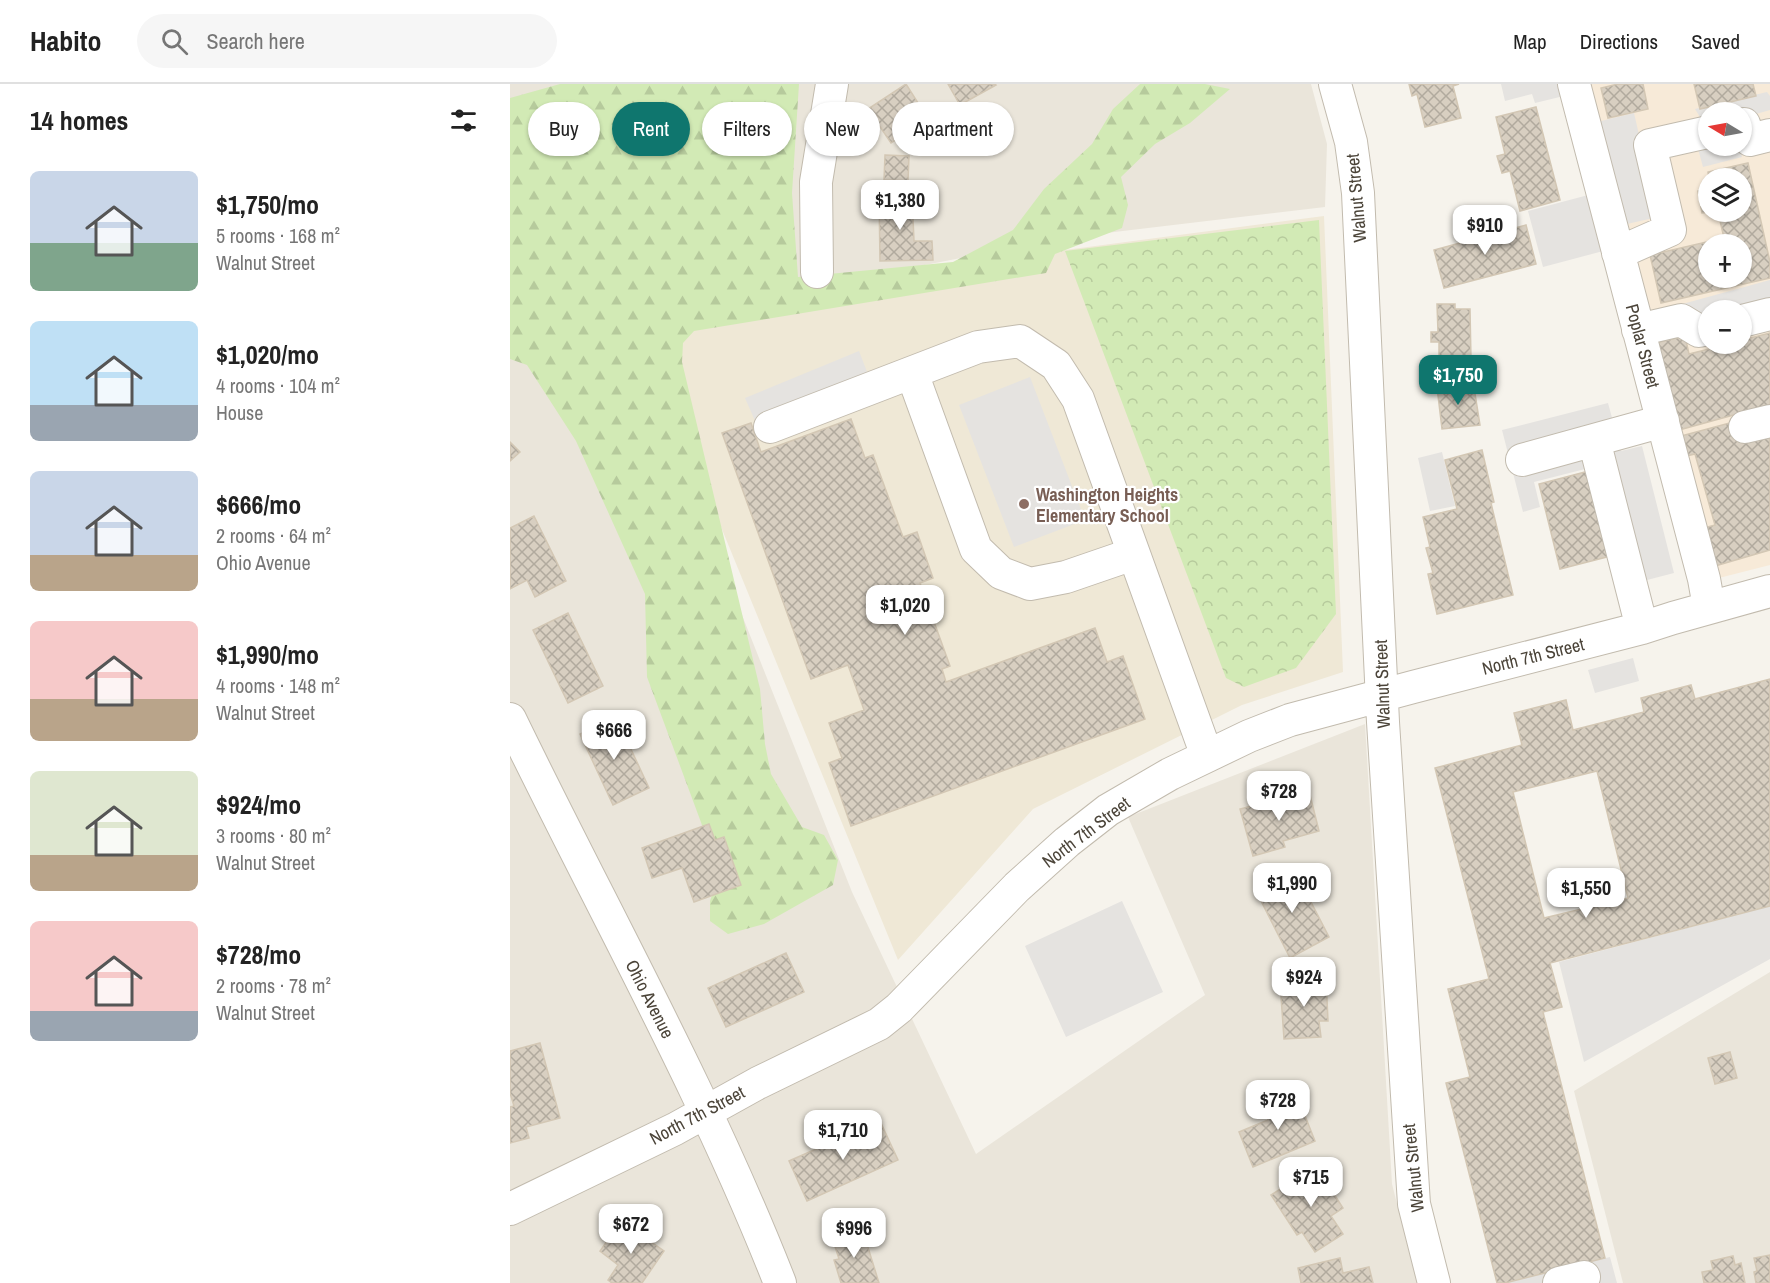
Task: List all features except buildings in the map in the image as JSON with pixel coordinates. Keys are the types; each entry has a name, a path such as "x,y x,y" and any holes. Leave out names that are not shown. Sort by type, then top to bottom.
{"street":[{"path":"818,272 816,182 832,84"},
{"name":"Walnut Street","path":"1335,84 1351,142 1358,193 1382,695 1414,1204 1434,1283"},
{"name":"Poplar Street","path":"1574,84 1704,579 1709,608"},
{"path":"1618,253 1670,230 1650,145 1698,134"},
{"path":"1752,140 1770,135"},
{"path":"1752,318 1770,314"},
{"path":"1638,330 1681,320 1698,330"},
{"path":"770,427 978,347 1020,341 1056,364 1078,399 1207,756"},
{"path":"912,373 976,549 1001,573 1030,584 1066,577 1133,555"},
{"path":"1522,460 1663,422"},
{"path":"1594,440 1642,628"},
{"name":"North 7th Street","path":"510,1209 675,1129 758,1083 879,1024 899,1008 1017,886 1067,842 1108,810 1170,774 1249,736 1290,720 1642,628 1770,591"},
{"name":"Ohio Avenue","path":"510,720 707,1111 755,1217 780,1283"}],"shaded area":[{"path":"510,84 1311,84 1327,144 1325,207 1064,238 626,323 852,892 976,1154 1205,995 1128,817 1365,724 1392,1184 1417,1283 510,1283"},
{"path":"1501,84 1566,84 1568,95 1535,103 1532,94 1505,101"},
{"path":"1585,84 1770,84 1770,565 1715,579"},
{"path":"1767,92 1770,96 1770,110 1752,115 1752,102 1725,102"},
{"path":"1634,113 1658,217 1618,226 1593,123"},
{"path":"1700,156 1742,157 1703,167"},
{"path":"1592,194 1607,250 1543,267 1528,211"},
{"name":"Washington Heights Elementary School","path":"1324,216 1343,672 1242,705 1033,809 898,960 643,336 694,323 1065,250"},
{"path":"1770,280 1770,299 1752,304 1752,300 1698,300 1698,318 1695,319 1675,306 1741,288 1752,288 1752,285"},
{"path":"859,351 869,377 756,423 745,398"},
{"path":"1030,377 1085,520 1014,547 959,405"},
{"path":"1608,403 1621,451 1642,446 1674,573 1624,586 1593,467 1534,482 1540,507 1523,512 1502,430"},
{"path":"1442,452 1455,506 1430,511 1418,458"},
{"path":"1633,658 1639,681 1595,693 1588,670"},
{"path":"1122,901 1163,992 1066,1037 1025,946"},
{"path":"1770,906 1770,959 1584,1062 1559,962"},
{"path":"1770,972 1770,1283 1623,1283 1574,1091"},
{"path":"1610,1257 1617,1283 1506,1283 1581,1264"}],"green space":[{"path":"560,84 799,84 792,193 798,277 953,262 1013,230 1044,189 1092,144 1113,109 1140,84 1205,84 1230,89 1190,123 1155,144 1121,177 1128,205 1122,228 1055,254 1046,273 694,331 683,343 682,362 760,689 765,744 771,774 802,827 824,835 838,860 833,885 764,924 728,934 710,921 710,901 719,874 714,846 702,825 647,677 645,594 576,441 527,365 510,359 510,98"},
{"path":"1319,220 1336,614 1296,668 1244,687 1226,678 1065,251"}],"place":[{"name":"Washington Heights Elementary School","path":"1024,504"}]}
